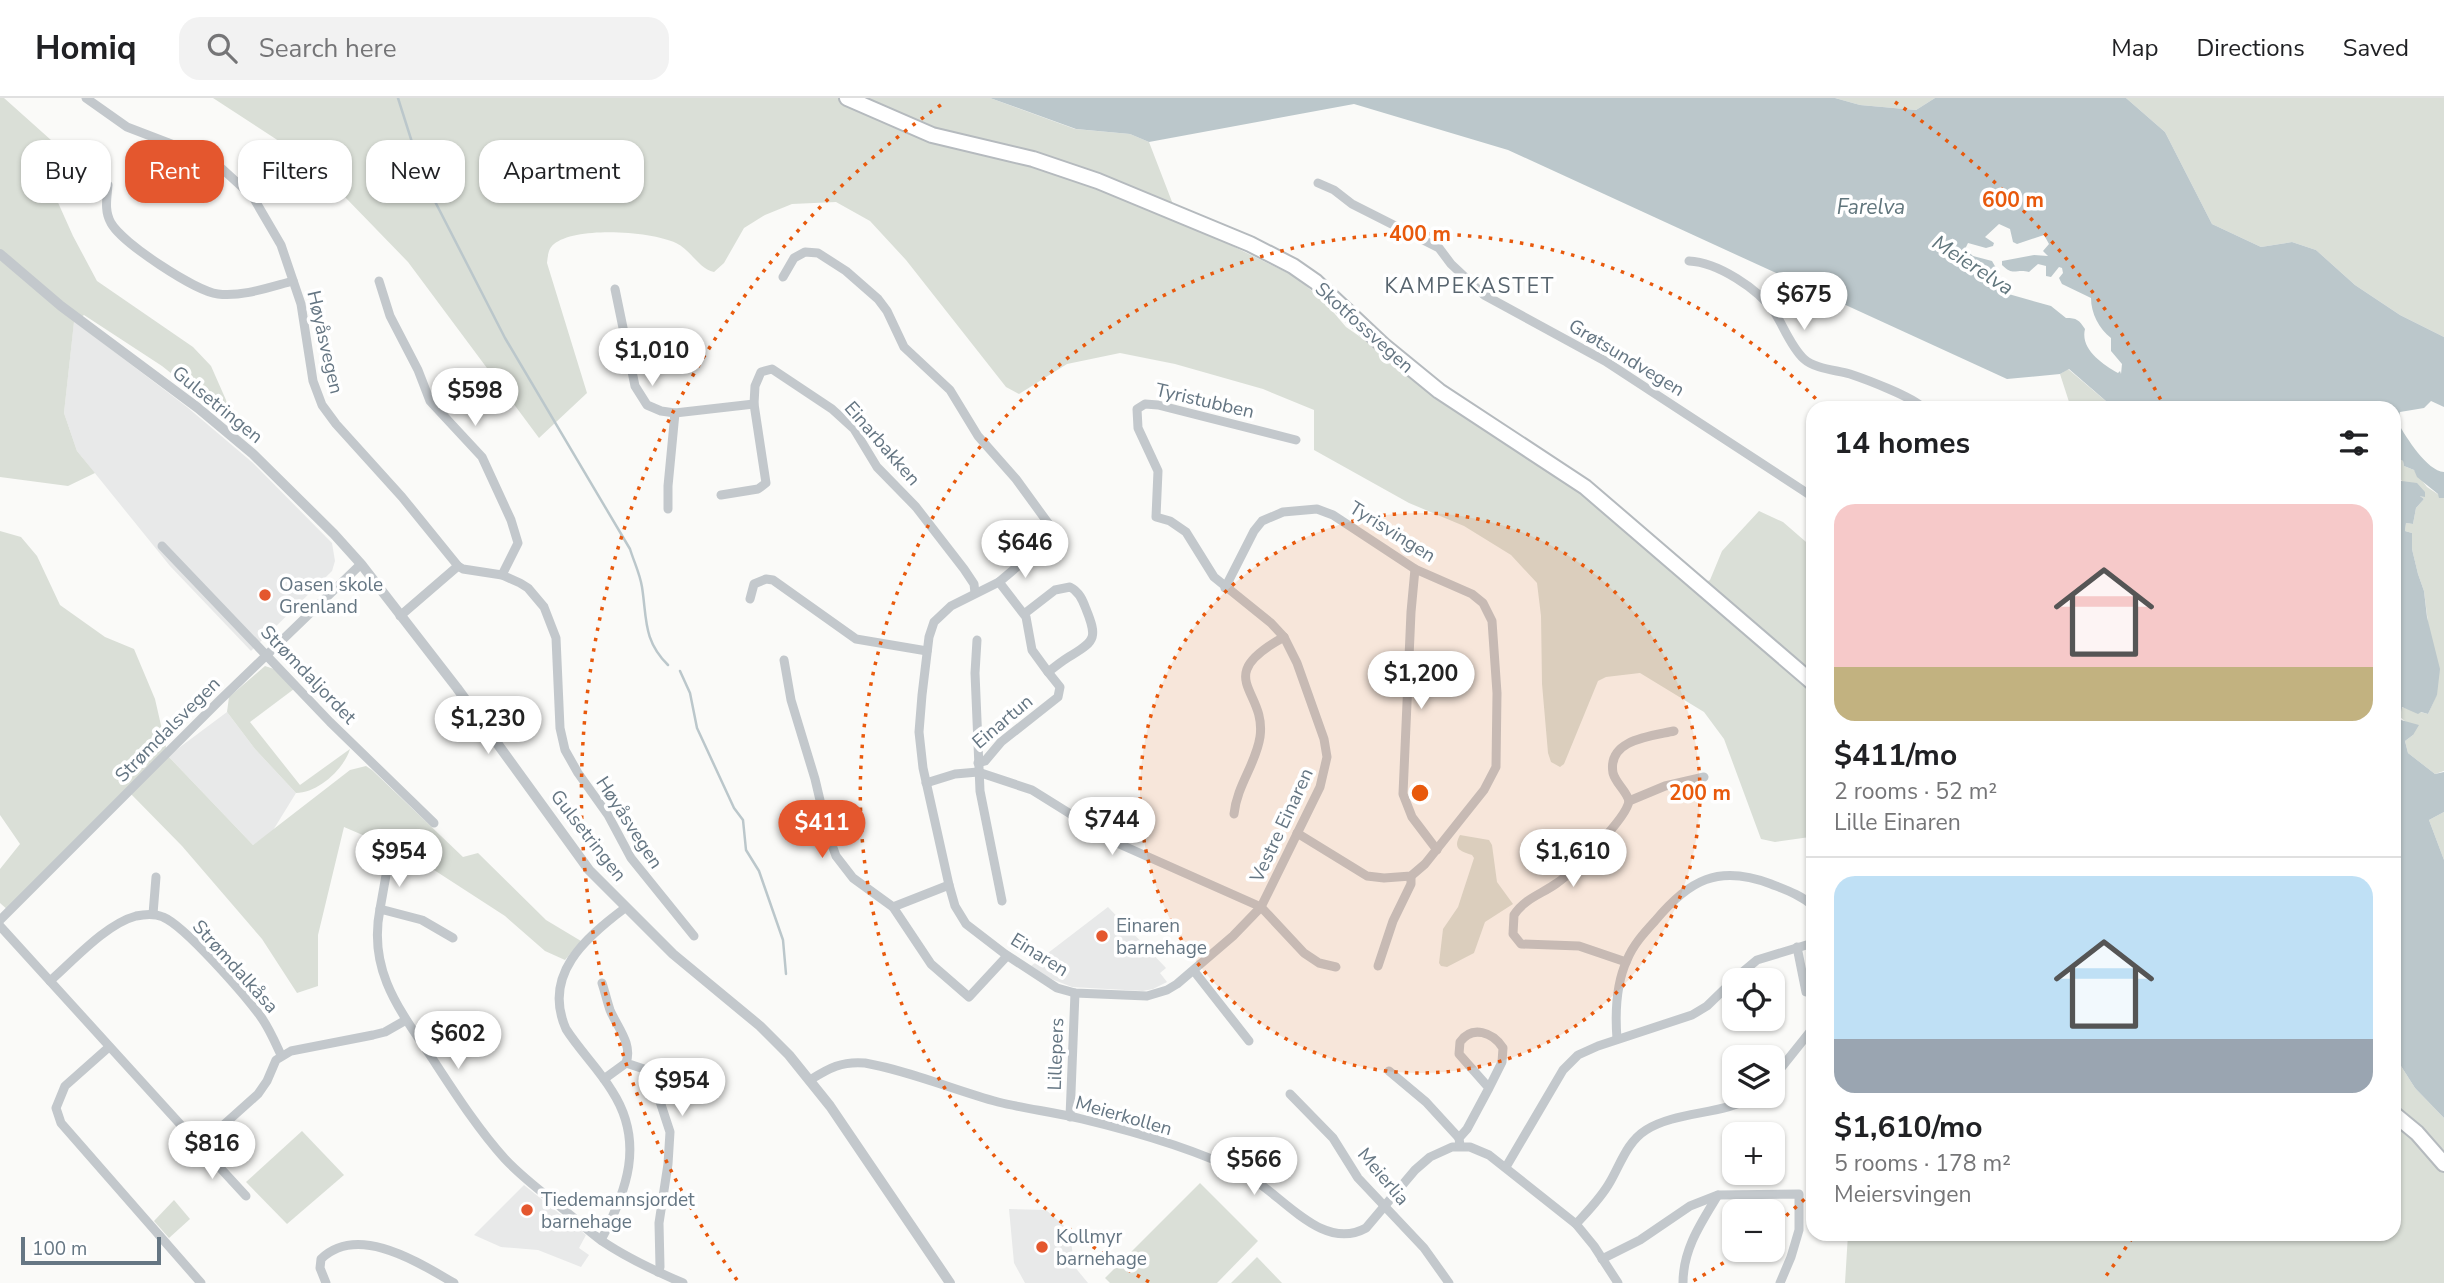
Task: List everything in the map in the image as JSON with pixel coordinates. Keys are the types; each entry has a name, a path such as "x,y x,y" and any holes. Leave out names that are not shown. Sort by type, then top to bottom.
{"main road":[{"name":"Skotfossvegen","path":"847,98 932,135 1033,159 1098,181 1250,244 1293,266 1316,282 1384,346 1439,391 1585,487 1806,676"},
{"path":"2401,1120 2417,1133 2444,1164"}],"street":[{"name":"Høyåsvegen","path":"86,98 127,127 204,157 230,175 253,197 281,245 293,281 304,316 313,381 322,405 458,566 502,575 528,588 538,598 550,617 556,638 562,740 571,762 608,815 631,858 694,936"},
{"name":"Grøtsundvegen","path":"1318,183 1334,190 1352,204 1439,248 1451,264 1484,295 1605,361 1806,492"},
{"path":"107,203 107,216 116,230 145,254 198,288 227,295 293,281"},
{"name":"Einaren","path":"783,276 790,261 799,255 811,252 825,255 883,304 904,347 950,390 978,436 1016,479 1056,534 999,582 950,606 937,617 931,629 919,732 921,758 949,886 955,906 966,924 1044,981 1075,993 1147,996 1167,990 1194,971 1261,907"},
{"name":"Gulsetringen","path":"0,254 61,306 198,408 297,494 361,564 457,688 589,870 625,908 704,981 774,1039 810,1080 950,1283"},
{"path":"1689,261 1707,263 1725,271 1761,298 1773,310 1799,352 1809,362 1857,376 1914,401"},
{"path":"379,281 390,316 418,370 430,401 482,457 511,520 518,543 502,575"},
{"path":"615,289 637,391 654,409 675,413 754,404"},
{"name":"Einarbakken","path":"721,495 763,487 766,483 754,404 755,386 759,376 764,370 772,369 841,416 858,435 877,467 916,508 951,551 970,577 975,593"},
{"name":"Tyristubben","path":"1156,517 1158,471 1138,428 1136,413 1140,405 1158,405 1296,440"},
{"path":"668,509 675,413"},
{"name":"Tyrisvingen","path":"1225,587 1262,521 1275,514 1321,510 1333,514 1415,569 1457,586 1478,598 1489,613 1494,637 1496,766 1484,790 1437,850 1411,876"},
{"name":"Vestre Einaren","path":"1156,517 1186,532 1214,577 1259,612 1283,637 1297,663 1324,739 1327,757 1320,787 1261,907"},
{"name":"Strømdaljordet","path":"162,546 330,722 434,823"},
{"name":"Strømdalsvegen","path":"0,920 361,564"},
{"path":"400,616 458,566"},
{"path":"1415,569 1411,598 1403,794 1412,817 1437,850"},
{"path":"750,600 754,584 760,580 773,580 856,639 927,651"},
{"name":"Einartun","path":"978,768 1001,742 1058,697 1060,687 1032,650 1024,614 999,582"},
{"path":"1024,614 1061,587 1074,588 1083,602 1093,630 1091,641 1084,649 1048,672"},
{"path":"1234,814 1238,790 1260,739 1259,717 1245,681 1247,670 1261,652 1283,637"},
{"path":"977,640 975,673 979,791 1002,901"},
{"path":"784,660 831,845 853,878 893,907 931,964 969,997 1007,956"},
{"path":"1626,962 1579,946 1521,944 1512,929 1514,915 1521,905 1568,874 1628,810 1629,801 1613,767 1621,747 1629,742 1674,731"},
{"path":"926,783 978,768 1032,790 1117,843 1261,907 1304,953 1319,962 1336,967"},
{"path":"1629,801 1665,786 1704,777"},
{"path":"1297,833 1367,876 1411,876 1411,884 1393,921 1378,965"},
{"path":"388,863 376,936 378,959 385,981 406,1020 450,1085 503,1157 529,1182 601,1240 683,1283"},
{"path":"1617,1039 1618,996 1626,962 1636,943 1666,907 1688,888 1709,878 1738,874 1787,890 1806,902"},
{"path":"50,981 119,923 136,916 153,914 156,877"},
{"path":"893,907 949,886"},
{"path":"601,1240 627,1182 630,1154 623,1112 604,1079 566,1029 559,1009 559,985 571,960 605,923 625,908"},
{"path":"380,909 422,920 453,938"},
{"name":"Strømdalkåsa","path":"153,914 174,923 195,943 260,1016 281,1055"},
{"path":"0,926 246,1196"},
{"path":"1506,1167 1569,1063 1590,1049 1670,1024 1701,1011 1749,965 1766,956 1806,945"},
{"path":"1797,947 1806,992"},
{"path":"1194,971 1248,1041"},
{"path":"602,983 609,1008 625,1039 628,1059 604,1079"},
{"name":"Lillepers","path":"1070,1117 1075,993"},
{"path":"200,1146 258,1094 281,1055 385,1032 406,1020"},
{"path":"1459,1142 1467,1129 1489,1088 1502,1062 1503,1048 1491,1036 1479,1032 1470,1033 1460,1042 1459,1054 1489,1088"},
{"path":"1785,1063 1806,1037"},
{"path":"109,1047 65,1086 56,1108 61,1123 201,1283"},
{"path":"626,1063 650,1071 670,1132 659,1223 658,1272"},
{"name":"Meierkollen","path":"810,1080 838,1064 865,1063 1179,1149 1244,1173 1277,1195 1311,1224 1333,1234 1358,1233 1366,1228 1422,1163 1459,1142"},
{"path":"1390,1071 1447,1122 1459,1142 1480,1150 1506,1167 1576,1224 1618,1283"},
{"name":"Meierlia","path":"1290,1094 1333,1138 1358,1178 1424,1248 1449,1283"},
{"path":"1576,1224 1604,1192 1634,1140 1647,1129 1722,1108"},
{"path":"1602,1259 1640,1240 1690,1206 1718,1195 1799,1194 1799,1230 1780,1283"},
{"path":"1682,1283 1691,1241 1718,1195"},
{"path":"326,1283 320,1268 321,1259 337,1249 354,1244 364,1244 405,1255 454,1283"}],"shaded area":[{"path":"0,98 4,98 51,140 21,140 21,203 58,203 97,281 193,347 211,366 226,400 231,421 162,366 84,315 74,322 64,413 77,451 95,473 68,486 0,477"},
{"path":"213,98 990,98 1075,129 1130,134 1149,142 1179,220 1294,276 1323,300 1346,327 1565,479 1691,589 1710,580 1722,551 1759,511 1783,522 1806,542 1806,838 1775,842 1761,839 1724,739 1704,712 1640,673 1606,677 1598,681 1564,764 1560,767 1551,762 1542,684 1541,616 1537,583 1511,555 1464,526 1409,503 1314,450 1314,410 1263,389 1175,364 1120,353 1067,364 1019,394 1006,387 906,260 870,221 836,202 792,204 765,215 744,228 724,263 714,272 676,243 632,233 579,235 554,244 549,250 547,263 587,393 539,438 408,262 351,203 352,140 277,140"},
{"path":"1835,98 1935,98 1916,110 1860,105"},
{"path":"2126,98 2444,98 2444,337 2400,315 2355,285 2316,250 2292,242 2261,247 2212,224 2165,132"},
{"path":"74,321 187,407 253,463 332,543 335,561 332,571 251,651 170,566 77,451 64,413"},
{"path":"2068,369 2106,401 2069,401 2060,374"},
{"path":"2401,460 2404,466 2414,470 2439,498 2444,498 2444,771 2435,774 2408,753 2405,741 2413,735 2401,718 2401,707 2428,714 2437,694 2424,591 2412,549 2412,533 2405,531 2406,523 2413,524 2416,508 2424,499 2401,480"},
{"path":"0,531 21,537 37,556 60,605 105,637 134,649 155,699 168,756 253,845 350,770 366,766 463,857 478,853 546,920 581,941 565,960 545,951 505,916 414,857 344,827 318,935 318,986 297,993 262,939 182,846 129,792 9,911 0,903 0,869 20,844 0,815"},
{"path":"265,666 274,669 294,689 250,722 300,785 350,749 336,772 313,789 296,793 255,749 227,712 229,697"},
{"path":"227,712 255,749 296,793 272,832 253,845 168,756"},
{"path":"2444,812 2444,860 2429,820"},
{"path":"1460,835 1489,840 1497,882 1513,904 1485,922 1474,953 1447,967 1439,963 1443,929 1458,907 1474,858 1458,848"},
{"name":"Einaren barnehage","path":"1108,907 1166,968 1160,973 1167,982 1143,991 1072,987 1049,978 1031,966"},
{"path":"2401,1066 2415,1088 2444,1118 2444,1283 1845,1283 1848,1241 2401,1241"},
{"path":"302,1131 344,1175 287,1224 246,1182"},
{"path":"1200,1183 1258,1241 1217,1283 1110,1283 1105,1278"},
{"name":"Tiedemannsjordet barnehage","path":"524,1185 586,1235 579,1248 589,1255 581,1267 538,1250 501,1247 474,1235"},
{"path":"174,1200 190,1219 169,1238 154,1221"},
{"name":"Kollmyr barnehage","path":"1009,1209 1046,1210 1070,1231 1074,1266 1088,1283 1025,1283 1014,1263"},
{"path":"1257,1257 1282,1283 1231,1283"}],"water":[{"name":"Farelva","path":"990,98 1835,98 1860,105 1916,110 1935,98 2126,98 2165,132 2212,224 2261,247 2292,242 2316,250 2355,285 2400,315 2444,337 2444,407 2431,401 2424,408 2401,412 2401,401 2106,401 2069,369 2060,374 2007,379 1508,150 1354,104 1149,142 1130,134 1076,129","holes":["1999,224 2010,229 2013,242 2017,244 2044,235 2049,244 2043,251 2048,256 2034,255 2002,261 2002,265 2012,271 2029,272 2038,264 2046,266 2046,276 2051,277 2059,267 2062,268 2063,273 2059,278 2062,284 2091,298 2096,320 2111,338 2111,351 2122,364 2121,374 2099,360 2089,349 2084,336 2085,329 2079,322 2066,318 2051,306 2005,293 1990,277 1996,268 1992,261 1973,256 1965,249 1968,243 1986,248 1993,246 1994,243 1985,237"]},
{"name":"Farelva","path":"2401,428 2424,460 2444,472 2444,498 2439,498 2438,494 2417,477 2414,470 2404,466"},
{"path":"2401,481 2417,483 2425,492 2425,497 2420,496 2424,499 2416,508 2413,524 2406,523 2405,531 2412,533 2412,549 2424,591 2427,617 2440,669 2437,695 2428,714 2418,714 2402,707 2401,712"},
{"path":"2401,720 2419,725 2405,741 2408,753 2435,774 2444,772 2444,812 2429,820 2444,860 2444,1118 2415,1088 2401,1066"}],"waterway":[{"path":"398,98 424,180 505,338 630,549 641,582 650,638 668,665"},
{"path":"680,671 690,693 697,728 734,808 743,820 746,850 759,871 783,940 786,974"}],"place":[{"name":"Oasen skole Grenland","path":"265,595"},
{"name":"Einaren barnehage","path":"1102,936"},
{"name":"Tiedemannsjordet barnehage","path":"527,1210"},
{"name":"Kollmyr barnehage","path":"1042,1247"}],"district":[{"name":"KAMPEKASTET","path":"1470,286"}],"water label":[{"name":"Meierelva","path":"1973,265"}]}
